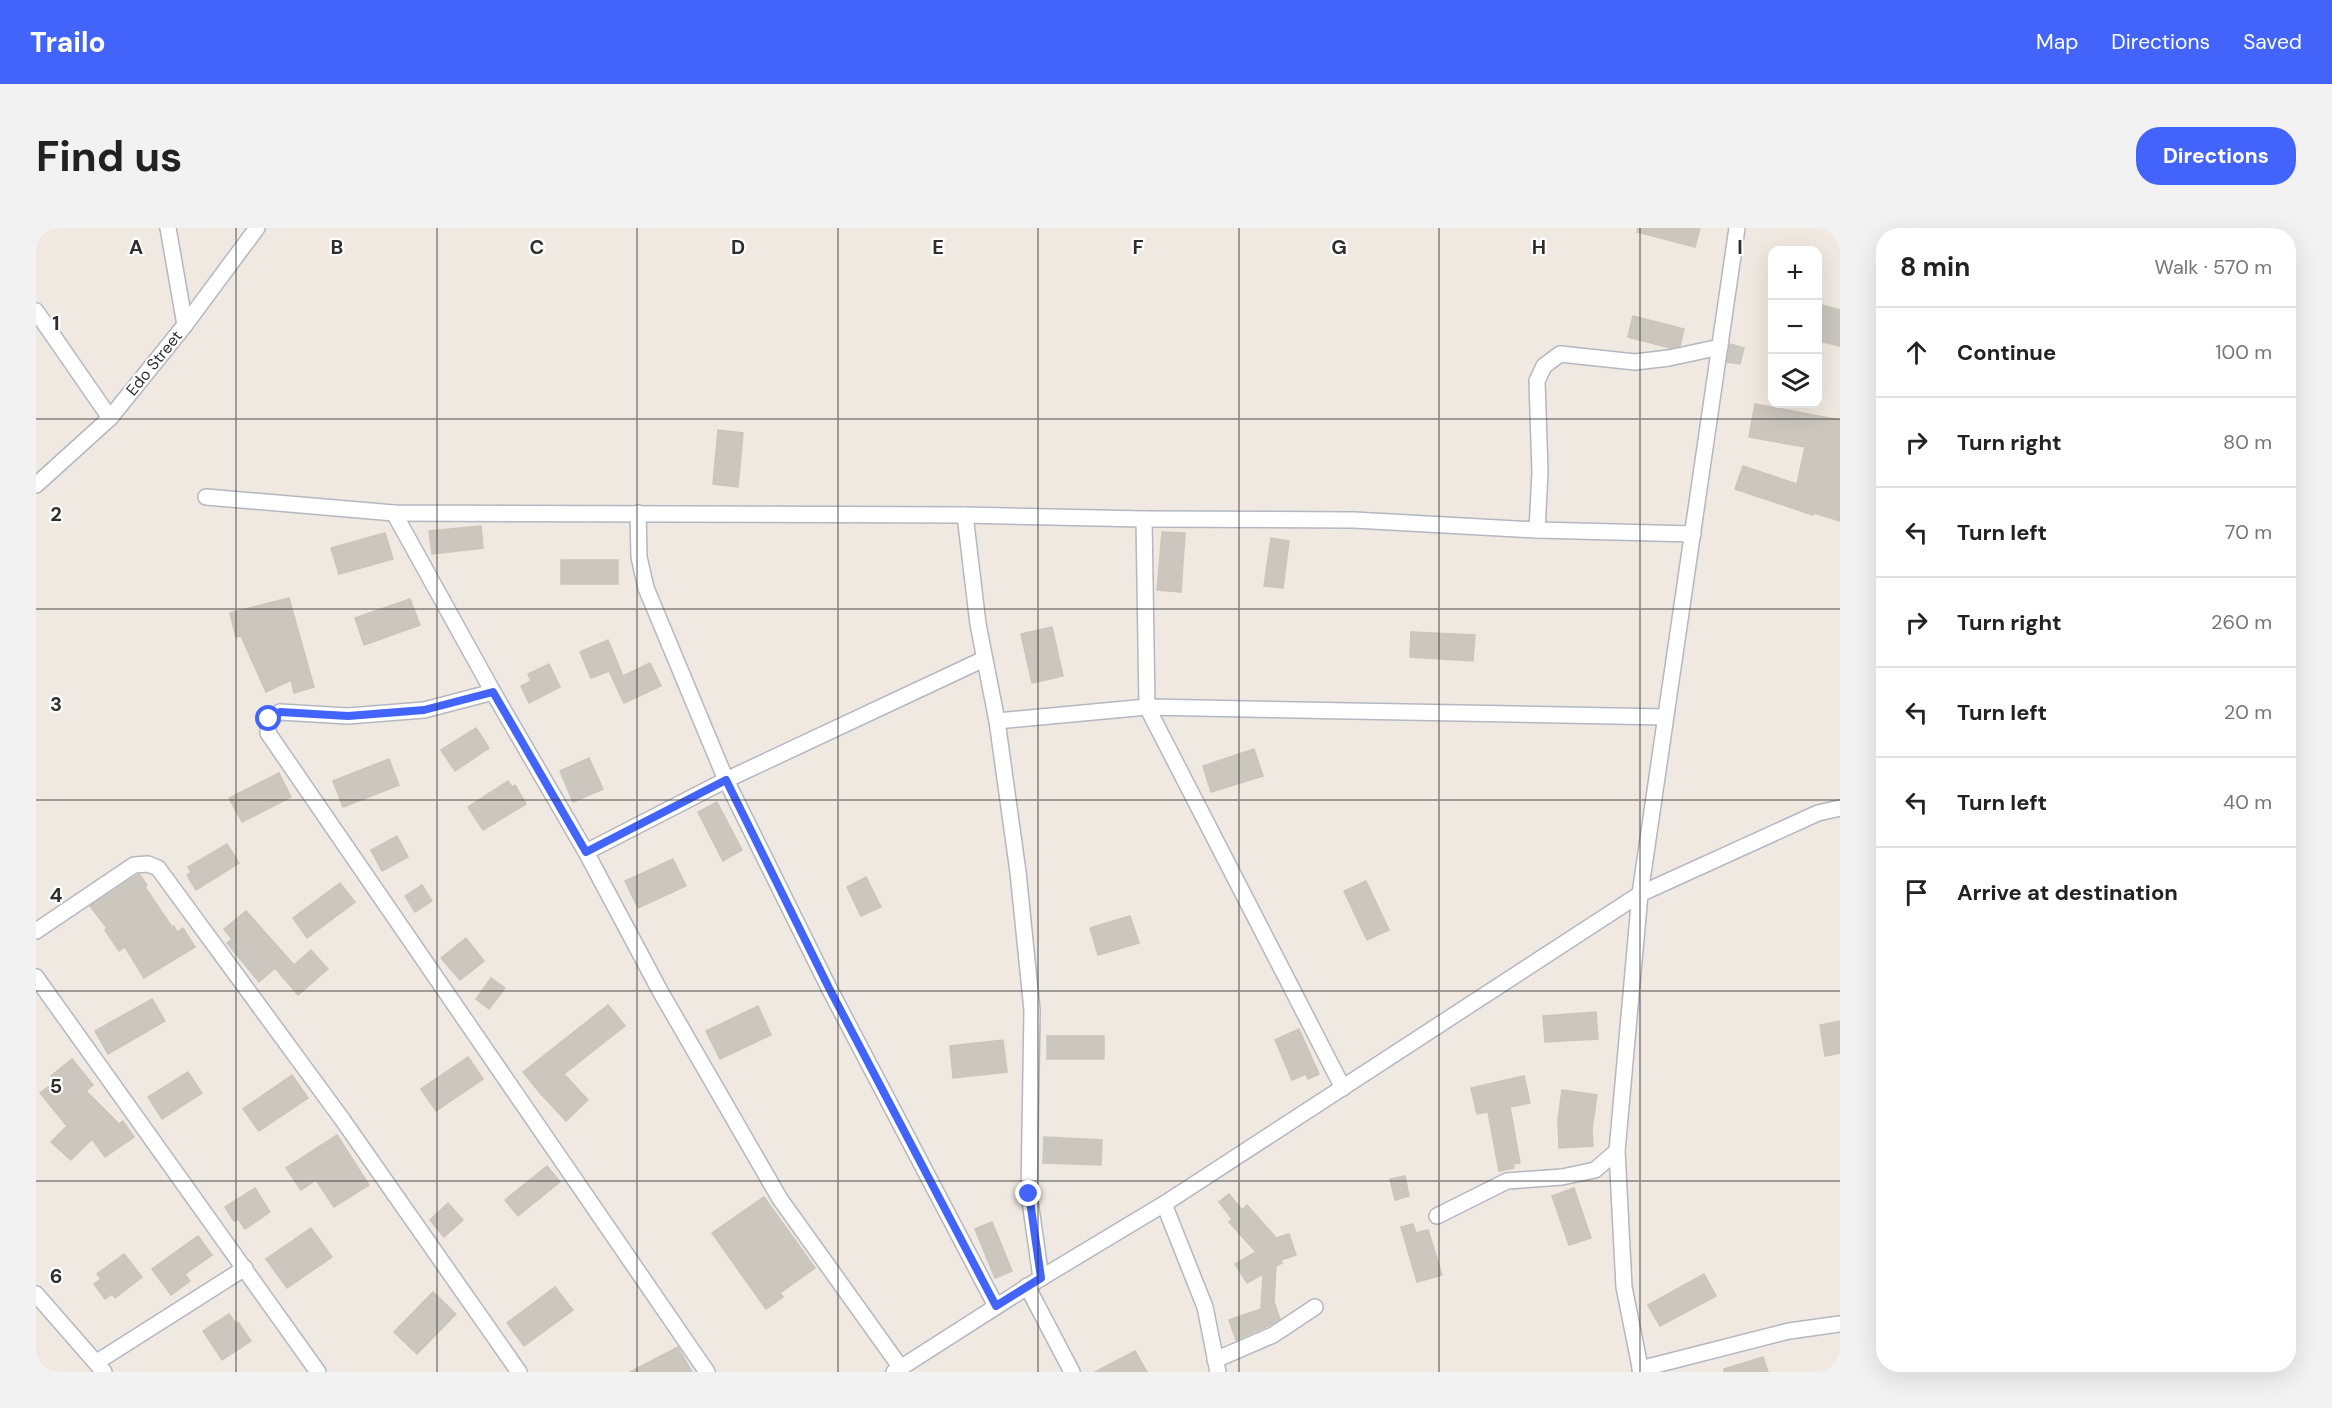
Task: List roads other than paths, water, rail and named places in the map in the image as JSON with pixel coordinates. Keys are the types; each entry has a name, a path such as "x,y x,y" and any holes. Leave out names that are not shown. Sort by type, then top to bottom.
{"street":[{"path":"168,228 185,325"},
{"name":"Edo Street","path":"36,486 110,417 185,325 257,228"},
{"path":"1737,228 1640,894 1617,1151 1624,1287 1640,1370 1789,1331 1840,1324"},
{"path":"36,311 110,417"},
{"path":"1537,530 1540,472 1537,381 1544,366 1560,354 1635,362 1669,358 1720,347"},
{"path":"206,497 394,513 965,514 1144,519 1354,520 1537,530 1693,534"},
{"path":"394,513 493,692 586,852 660,991 780,1199 897,1370 1027,1286 1164,1204 1640,894 1818,813 1840,808"},
{"path":"638,513 639,558 646,588 726,780 829,988 996,1306"},
{"path":"965,514 978,624 997,721 1018,872 1032,1010 1029,1194 1041,1278"},
{"path":"1144,519 1147,708 1343,1088"},
{"path":"586,852 726,780 984,659"},
{"path":"493,692 424,710 348,716 280,712 269,719 268,733 706,1372"},
{"path":"997,721 1147,708 1664,717"},
{"path":"36,931 134,865 148,864 158,868 342,1119 519,1372"},
{"path":"36,977 246,1268 318,1372"},
{"path":"1437,1216 1507,1181 1563,1177 1595,1170 1617,1151"},
{"path":"1164,1204 1205,1307 1217,1366 1273,1335 1315,1307"},
{"path":"36,1294 100,1367 246,1268"},
{"path":"1027,1286 1072,1372"}]}
